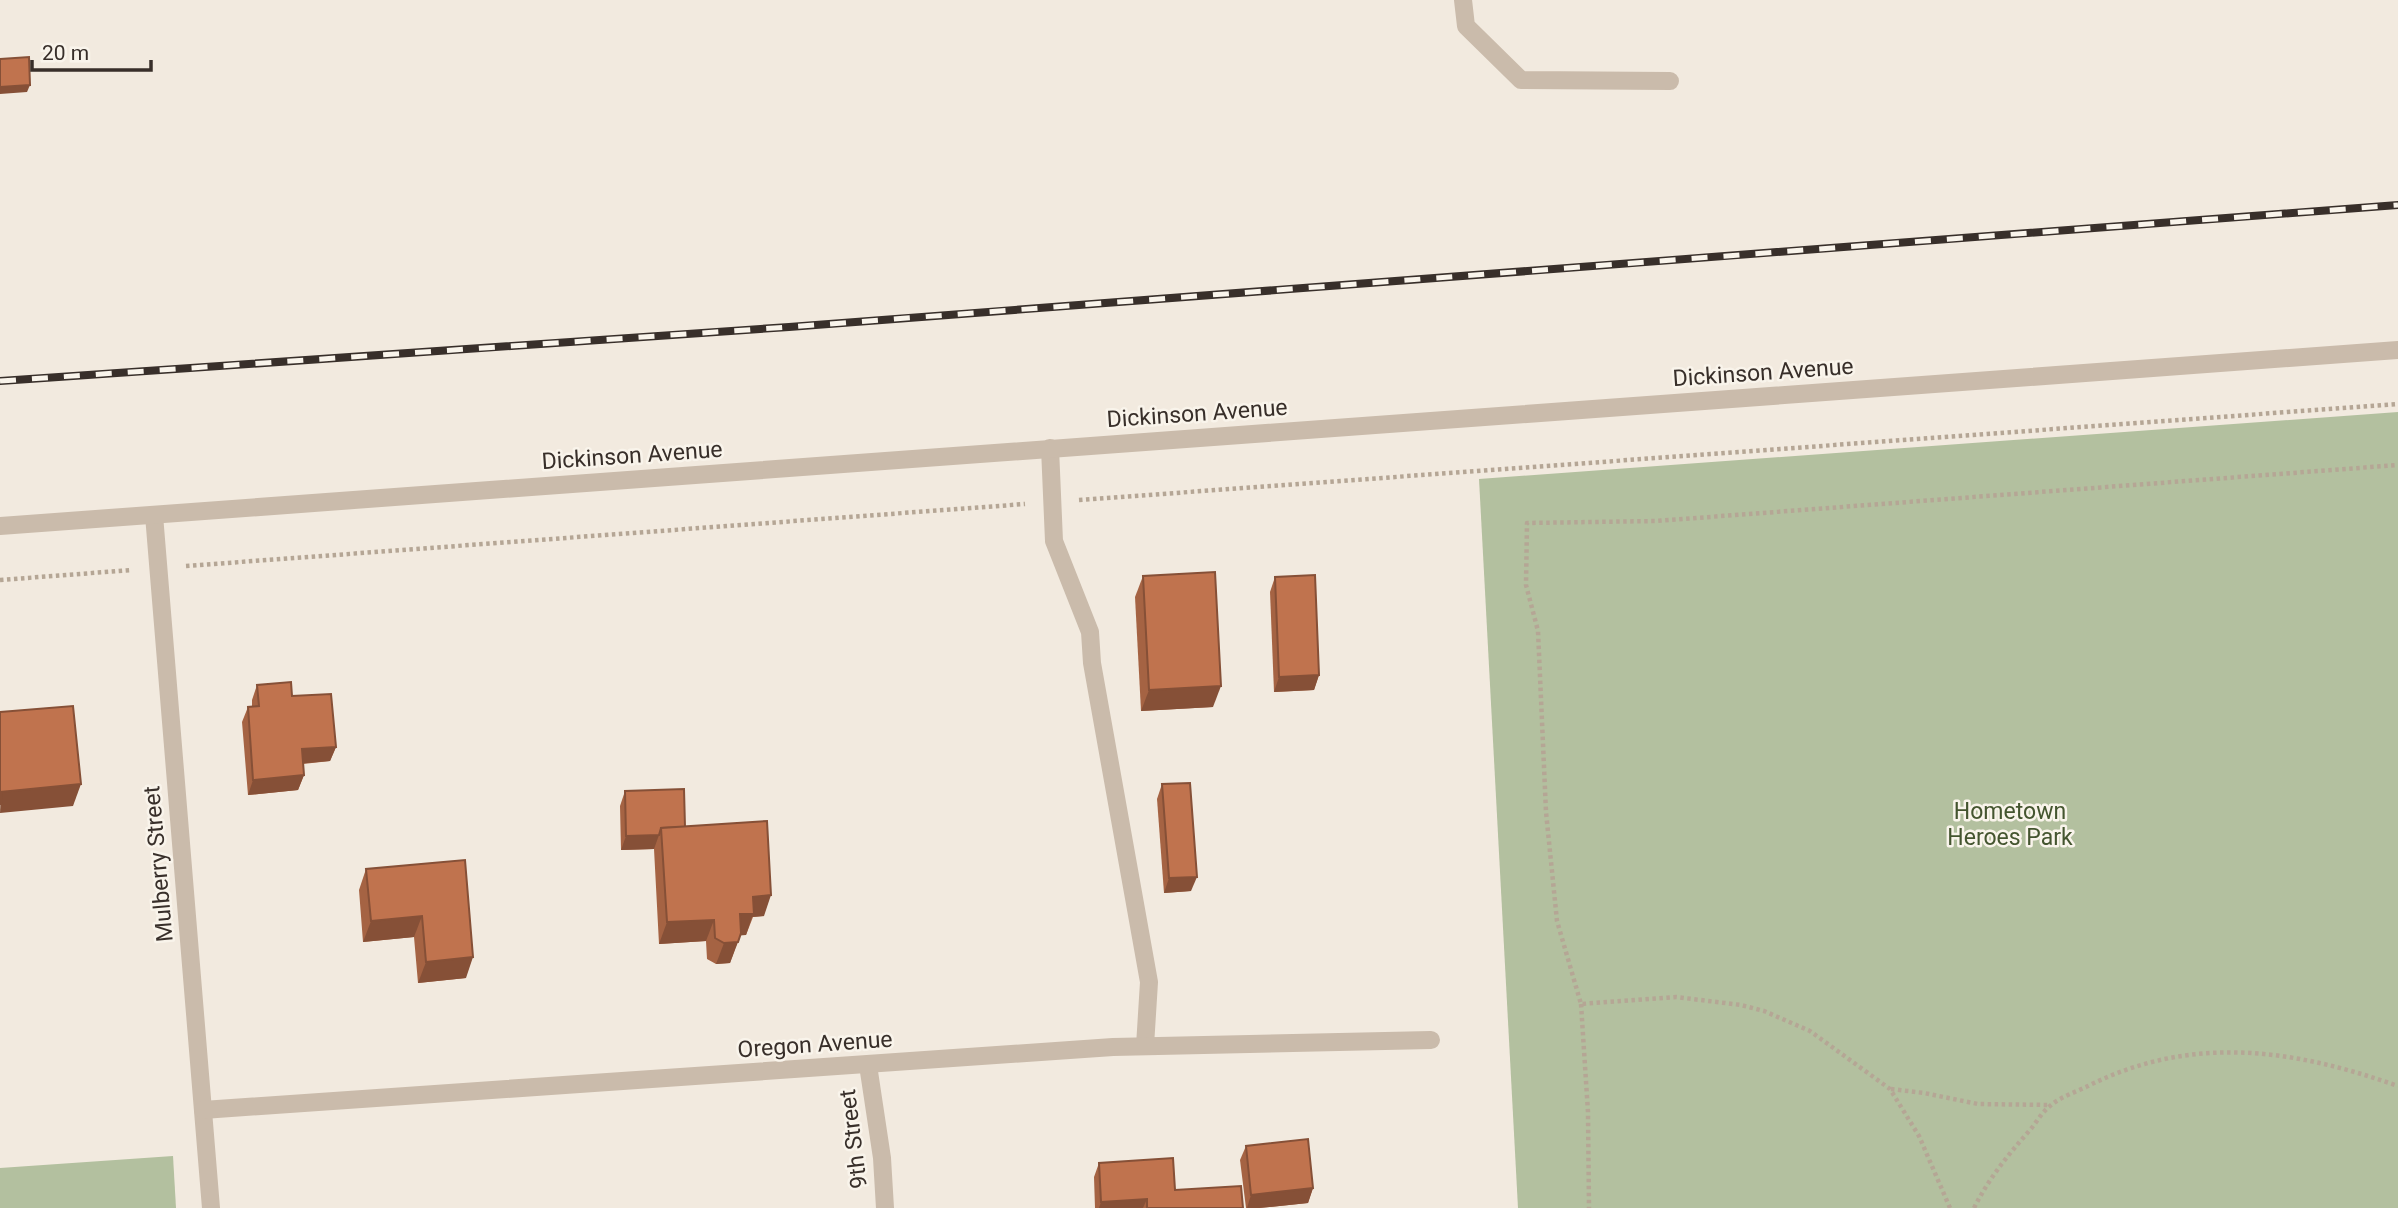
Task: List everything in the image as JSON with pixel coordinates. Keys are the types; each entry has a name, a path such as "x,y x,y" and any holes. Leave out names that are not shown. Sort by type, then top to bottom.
{"street":[{"path":"1463,0 1466,26 1521,80 1670,81"},
{"name":"Dickinson Avenue","path":"0,526 2398,350"},
{"path":"1050,448 1054,541 1090,632 1092,663 1149,982 1145,1046"},
{"name":"Mulberry Street","path":"154,515 211,1208"},
{"name":"Oregon Avenue","path":"203,1110 1145,1046 1431,1040"},
{"name":"9th Street","path":"868,1065 882,1158 886,1208"}],"path":[{"path":"0,580 2398,404"},
{"path":"1589,1208 1588,1112 1581,1004 1557,921 1546,812 1538,631 1526,585 1527,523 1656,521 2398,465"},
{"path":"1581,1004 1676,997 1741,1005 1764,1011 1810,1031 1890,1089 1919,1136 1951,1208"},
{"path":"1974,1208 1999,1165 2050,1105 2132,1067 2190,1055 2273,1053 2310,1059 2398,1086"},
{"path":"1890,1089 1978,1104 2050,1105"}],"green space":[{"name":"Hometown Heroes Park","path":"2398,412 2398,1208 1518,1208 1479,479"},
{"path":"173,1156 176,1208 0,1208 0,1168"}],"building":[{"path":"29,57 30,85 0,87 0,59"},
{"path":"1215,572 1221,686 1149,690 1143,576"},
{"path":"1315,575 1319,675 1279,677 1275,577"},
{"path":"291,682 292,696 331,694 336,747 302,749 304,775 253,780 248,707 259,706 257,685"},
{"path":"73,706 81,784 1,792 0,804 0,712"},
{"path":"1190,783 1197,877 1169,878 1162,784"},
{"path":"684,789 685,827 661,828 659,835 626,836 625,791"},
{"path":"767,821 771,895 753,897 754,914 740,914 741,933 738,942 724,943 715,938 714,920 667,922 661,828"},
{"path":"465,860 473,957 426,962 422,916 371,921 366,869"},
{"path":"1308,1139 1313,1188 1251,1195 1246,1146"},
{"path":"1173,1158 1175,1190 1241,1186 1243,1208 1147,1208 1147,1199 1101,1202 1099,1163"}],"railway":[{"path":"0,381 789,327 2398,205"}]}
